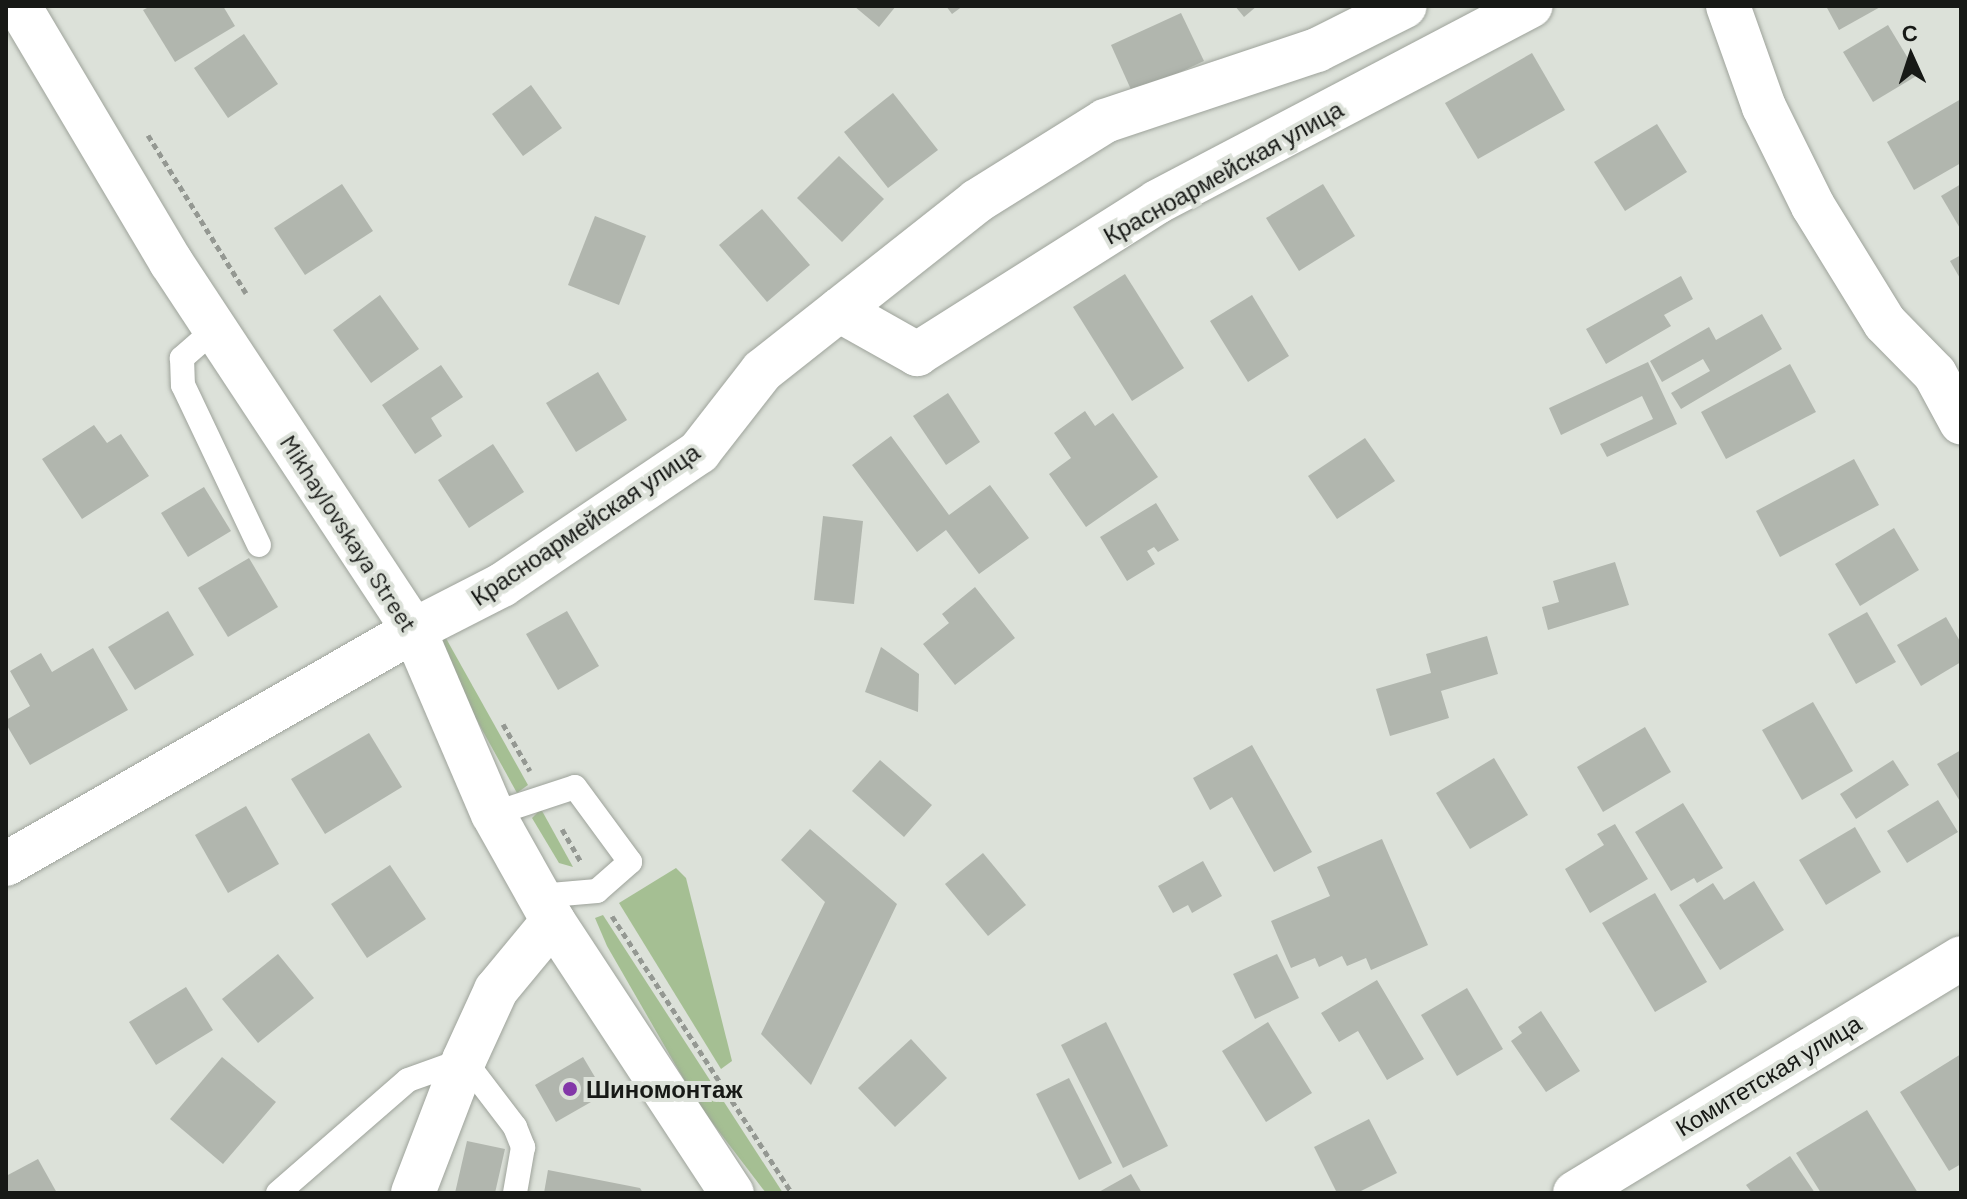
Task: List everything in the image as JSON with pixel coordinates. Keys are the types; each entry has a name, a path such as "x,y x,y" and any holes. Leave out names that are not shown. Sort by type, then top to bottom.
{"street":[{"name":"Mikhaylovskaya Street","path":"19,6 214,330 414,630 493,814 546,908 732,1193"},
{"name":"Красноармейская улица","path":"6,864 414,630 502,585 699,452 762,371 977,201 1105,121 1317,50 1405,6"},
{"name":"Красноармейская улица","path":"839,310 917,354 1157,202 1531,6"},
{"path":"1728,6 1764,107 1813,206 1885,323 1935,374 1961,422"},
{"path":"413,1193 464,1060 496,990 546,908"},
{"name":"Комитетская улица","path":"1575,1193 1961,958"}],"lane":[{"path":"214,330 182,358 183,385 259,545"},
{"path":"493,814 575,787 630,862 597,891 546,908"},
{"path":"278,1193 408,1080 464,1060 515,1127 523,1147 515,1193"}],"green space":[{"path":"443,633 528,785 517,793 432,639"},
{"path":"541,809 573,867 559,863 532,818"},
{"path":"676,868 686,878 732,1061 721,1069 619,903"},
{"path":"603,915 783,1193 766,1193 698,1104 607,946 595,918"}],"building":[{"path":"151,6 223,6 235,26 175,62 143,10"},
{"path":"854,6 896,6 879,27"},
{"path":"946,6 963,6 952,14"},
{"path":"1235,6 1257,6 1244,17"},
{"path":"1826,6 1882,6 1839,30"},
{"path":"1181,13 1204,61 1133,94 1111,45"},
{"path":"1888,25 1918,75 1873,102 1843,52"},
{"path":"244,34 278,84 228,118 194,68"},
{"path":"1532,53 1565,110 1478,159 1445,103"},
{"path":"531,85 562,128 523,156 492,114"},
{"path":"893,93 938,150 888,188 844,132"},
{"path":"1961,99 1961,163 1914,190 1887,142"},
{"path":"1657,124 1687,172 1625,211 1594,162"},
{"path":"839,156 884,199 842,242 797,198"},
{"path":"342,184 373,231 305,275 274,228"},
{"path":"1323,184 1355,236 1299,271 1266,218"},
{"path":"1961,184 1961,230 1941,196"},
{"path":"762,209 810,265 767,302 719,245"},
{"path":"595,216 646,236 619,305 568,285"},
{"path":"1961,255 1961,280 1950,261"},
{"path":"1125,274 1184,368 1132,401 1073,307"},
{"path":"1681,276 1693,299 1664,315 1671,326 1606,364 1586,329"},
{"path":"380,295 419,349 371,383 333,330"},
{"path":"1252,295 1289,356 1248,382 1210,321"},
{"path":"1762,314 1782,349 1681,409 1671,393 1710,371 1703,359 1662,382 1650,361 1709,327 1716,340"},
{"path":"1648,362 1677,424 1607,457 1600,444 1653,419 1642,396 1561,435 1549,408"},
{"path":"1790,364 1816,412 1726,459 1701,412"},
{"path":"441,365 463,397 431,418 442,436 415,454 382,405"},
{"path":"598,372 627,420 576,452 546,403"},
{"path":"948,393 980,442 946,465 913,416"},
{"path":"1085,411 1095,426 1113,413 1158,477 1086,527 1049,474 1071,458 1054,433"},
{"path":"94,425 107,443 121,434 149,476 82,519 42,459"},
{"path":"891,436 949,515 990,485 1029,538 979,574 946,530 917,552 852,465"},
{"path":"1365,438 1395,481 1337,519 1308,476"},
{"path":"493,444 524,492 469,528 438,480"},
{"path":"1854,459 1879,505 1780,557 1756,511"},
{"path":"204,487 231,531 188,557 161,513"},
{"path":"1156,503 1179,540 1158,552 1154,547 1147,551 1155,564 1127,581 1100,537"},
{"path":"823,516 863,521 854,604 814,600"},
{"path":"1894,528 1919,570 1860,606 1835,564"},
{"path":"249,558 278,607 228,637 198,588"},
{"path":"1615,562 1629,605 1548,630 1542,607 1559,602 1553,581"},
{"path":"975,587 1015,638 955,685 923,644 949,623 942,614"},
{"path":"168,611 194,655 135,690 108,647"},
{"path":"567,611 599,666 558,690 526,634"},
{"path":"1867,612 1896,662 1856,684 1828,634"},
{"path":"1946,617 1961,643 1961,662 1921,686 1897,645"},
{"path":"1487,636 1498,674 1441,691 1449,718 1390,736 1376,689 1431,673 1426,654"},
{"path":"881,647 919,674 918,712 865,692"},
{"path":"93,648 128,710 30,765 6,724 6,720 30,706 10,671 41,653 52,672"},
{"path":"1813,702 1853,771 1802,800 1762,730"},
{"path":"1645,727 1671,772 1603,812 1577,767"},
{"path":"369,733 402,787 325,834 291,779"},
{"path":"1252,745 1312,852 1274,872 1232,797 1210,810 1193,778"},
{"path":"1961,750 1961,803 1937,764"},
{"path":"1494,758 1528,815 1470,849 1436,793"},
{"path":"880,760 932,805 904,837 852,791"},
{"path":"1893,760 1909,785 1856,819 1840,794"},
{"path":"1938,800 1958,832 1907,863 1887,831"},
{"path":"1683,803 1723,868 1697,883 1694,878 1671,891 1635,832"},
{"path":"246,806 279,864 228,893 195,835"},
{"path":"1615,824 1648,879 1590,913 1565,869 1604,845 1597,834"},
{"path":"1855,827 1881,872 1826,905 1799,860"},
{"path":"810,829 897,904 811,1085 761,1034 825,902 781,860"},
{"path":"1382,839 1428,945 1371,970 1366,958 1347,966 1342,956 1319,967 1315,958 1291,968 1271,921 1330,896 1317,867"},
{"path":"983,853 1026,905 988,936 945,884"},
{"path":"1203,861 1222,896 1192,913 1188,905 1173,913 1158,886"},
{"path":"390,865 426,919 367,958 331,904"},
{"path":"1754,881 1784,930 1720,970 1679,905 1713,883 1724,900"},
{"path":"1655,893 1707,982 1655,1012 1602,923"},
{"path":"278,954 314,998 258,1043 222,999"},
{"path":"1277,954 1299,998 1255,1019 1233,974"},
{"path":"1377,980 1424,1059 1387,1080 1358,1031 1339,1042 1321,1013"},
{"path":"186,987 213,1030 156,1065 129,1022"},
{"path":"1467,988 1503,1049 1457,1076 1421,1015"},
{"path":"1541,1011 1580,1071 1546,1092 1511,1041 1522,1033 1518,1027"},
{"path":"1106,1022 1168,1146 1123,1168 1061,1045"},
{"path":"1268,1022 1312,1093 1266,1122 1222,1051"},
{"path":"911,1039 947,1078 895,1127 858,1088"},
{"path":"1961,1054 1961,1164 1949,1171 1900,1092"},
{"path":"222,1057 276,1102 223,1164 170,1119"},
{"name":"Шиномонтаж","path":"583,1057 605,1094 556,1122 535,1085"},
{"path":"1069,1078 1112,1163 1079,1180 1036,1094"},
{"path":"1867,1110 1918,1193 1821,1193 1796,1153"},
{"path":"1369,1119 1397,1173 1357,1193 1337,1193 1314,1147"},
{"path":"467,1141 505,1149 495,1193 455,1193"},
{"path":"1790,1156 1815,1193 1752,1193 1746,1185"},
{"path":"38,1159 57,1193 6,1193 6,1176"},
{"path":"548,1170 640,1188 643,1193 544,1193"},
{"path":"1131,1174 1142,1193 1097,1193"}],"place":[{"name":"Шиномонтаж","path":"570,1089"}]}
